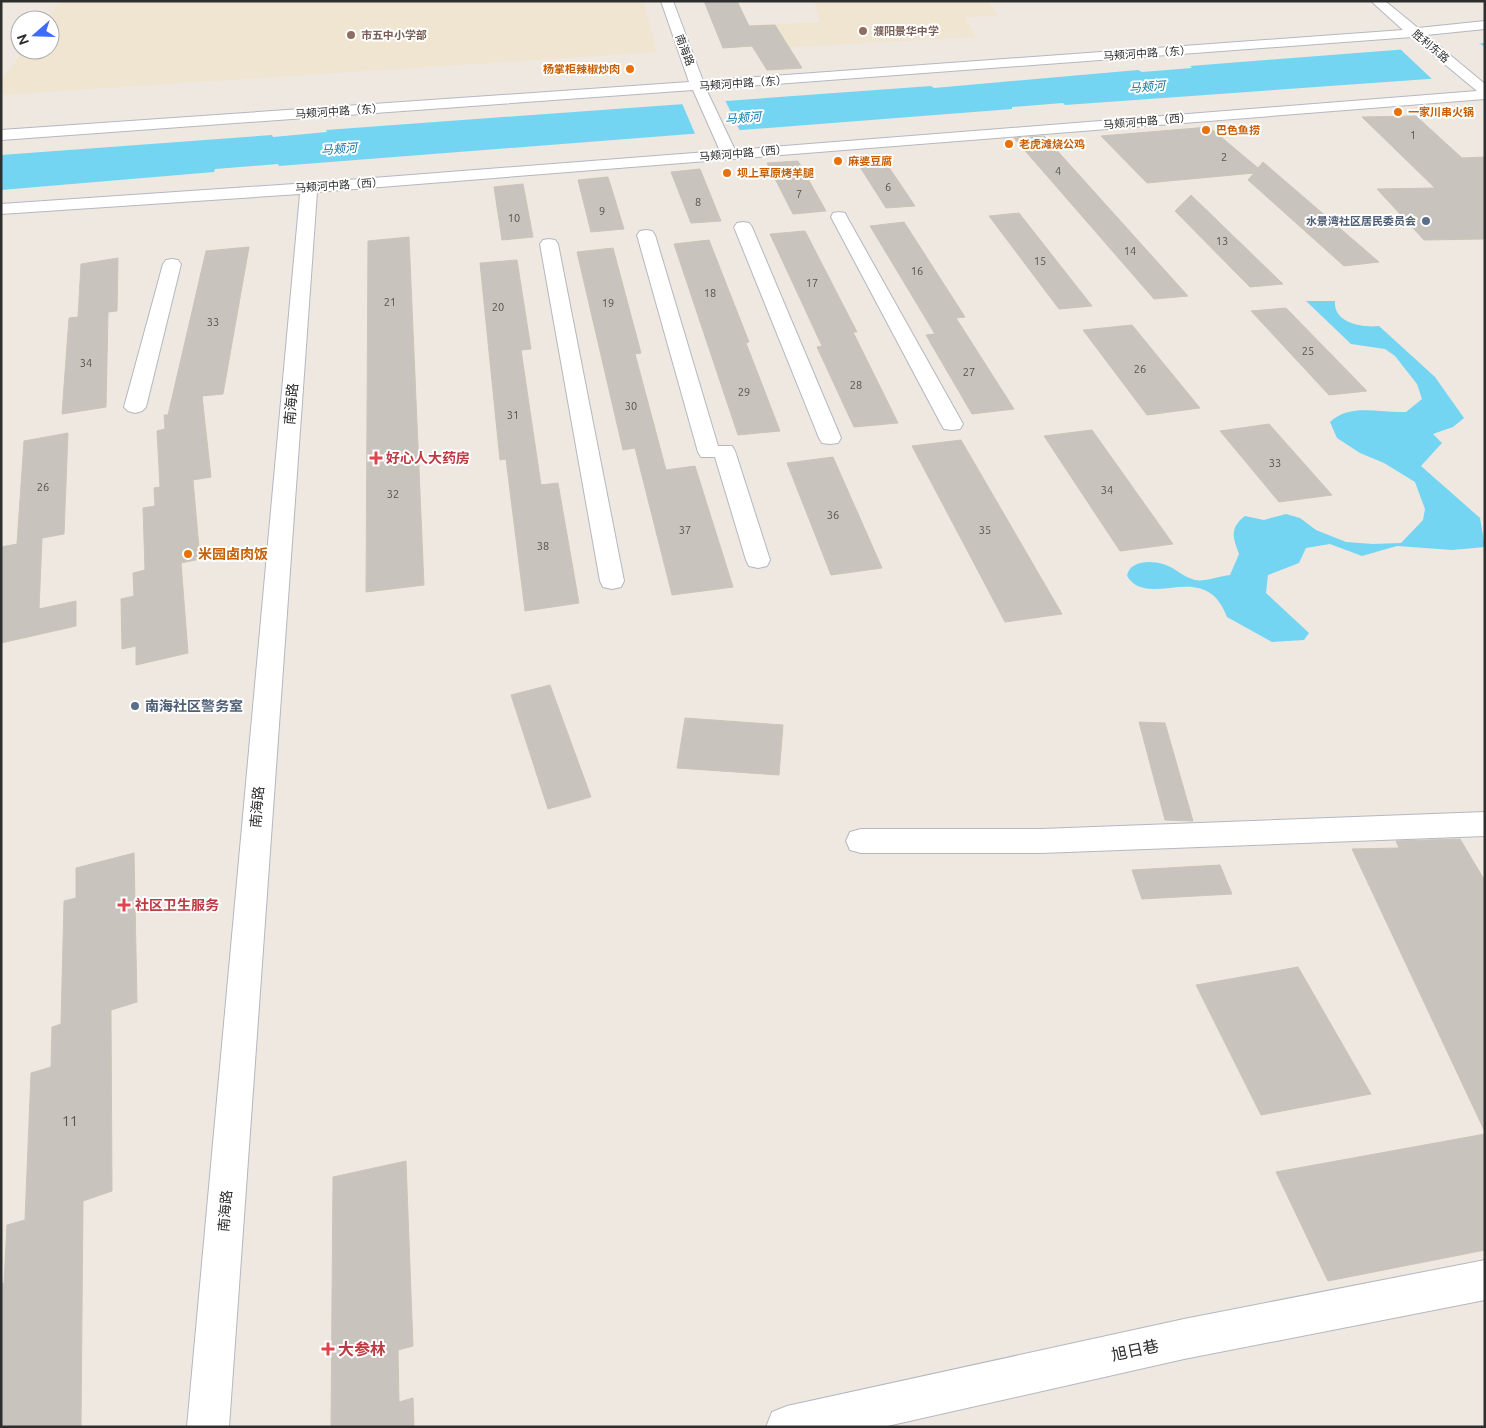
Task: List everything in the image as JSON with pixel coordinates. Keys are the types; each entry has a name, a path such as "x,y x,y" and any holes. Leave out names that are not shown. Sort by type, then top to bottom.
{"street":[{"name":"南海路","path":"667,1 700,90 729,154"},
{"name":"胜利东路","path":"1377,1 1484,92"},
{"name":"胜利东路","path":"1421,18 1453,44"},
{"name":"马颊河中路（东）","path":"1,136 700,90 1361,38 1485,25"},
{"name":"马颊河中路（西）","path":"1,209 309,188 1484,92"},
{"name":"南海路","path":"208,1427 309,188"},
{"path":"839,217 952,424"},
{"path":"742,227 830,438"},
{"path":"646,235 717,451 758,560"},
{"path":"549,244 612,581"},
{"path":"135,407 172,264"},
{"path":"861,840 1041,841 1485,824"},
{"name":"旭日巷","path":"786,1427 1184,1339 1485,1280"}],"shaded area":[{"name":"市五中小学部","path":"60,1 644,2 657,52 1,95 1,81 17,60 60,60 60,10 53,10"},
{"name":"濮阳景华中学","path":"814,1 988,1 998,16 965,17 976,37 763,49 751,25 820,22"}],"water":[{"name":"马颊河","path":"1485,43 1485,75 1065,105 1063,103 1012,107 1012,109 279,166 278,164 215,169 214,172 1,190 1,155 272,135 273,137 327,132 326,130 931,86 934,88"},
{"path":"1306,301 1335,301 1339,314 1344,319 1357,325 1379,326 1435,377 1464,418 1453,427 1433,434 1442,443 1421,466 1480,518 1485,547 1452,550 1397,546 1362,556 1330,544 1306,548 1299,563 1268,575 1266,593 1309,633 1304,640 1272,642 1227,617 1217,599 1205,590 1191,587 1149,589 1137,585 1127,576 1132,567 1146,562 1167,565 1186,577 1195,580 1207,580 1230,575 1239,554 1234,538 1234,529 1245,516 1264,520 1286,514 1300,518 1316,530 1346,542 1373,544 1401,543 1423,520 1425,509 1415,482 1384,463 1360,453 1337,438 1330,422 1338,416 1356,411 1406,412 1422,399 1417,384 1395,356 1385,349 1351,344"}],"pier":[{"path":"1477,42 1485,47 1485,77 1433,80 1399,48"},
{"path":"724,98 741,133 696,136 681,101"}],"building":[{"path":"704,1 737,1 749,26 775,25 802,68 767,70 752,46 723,48"},
{"path":"1416,116 1462,158 1485,157 1485,239 1424,240 1377,189 1435,188 1362,117"},
{"path":"1209,127 1258,168 1263,162 1379,262 1344,266 1248,180 1254,173 1147,183 1101,136"},
{"path":"1044,136 1188,296 1154,299 1014,138"},
{"path":"880,154 915,206 886,208 853,156"},
{"path":"798,161 826,211 793,214 767,163"},
{"path":"700,169 721,221 691,223 671,172"},
{"path":"608,177 624,229 591,232 578,180"},
{"path":"523,184 533,237 502,240 494,187"},
{"path":"1191,195 1283,284 1250,287 1175,211"},
{"path":"1019,213 1092,306 1059,309 989,216"},
{"path":"904,222 965,317 956,318 1014,409 972,414 926,335 935,334 870,226"},
{"path":"805,231 857,332 853,332 898,423 854,427 817,347 822,346 770,234"},
{"path":"409,237 424,585 366,592 368,241"},
{"path":"709,240 749,342 746,343 780,431 738,435 674,244"},
{"path":"249,247 223,394 202,396 211,477 193,480 200,559 181,563 188,653 136,665 136,646 122,649 121,599 134,596 133,573 145,570 143,508 155,506 154,488 160,487 157,431 165,429 164,415 168,415 206,251"},
{"path":"613,248 641,353 635,354 666,470 695,466 733,587 672,595 635,448 623,450 577,252"},
{"path":"118,258 117,311 108,312 106,407 62,414 69,318 78,317 81,264"},
{"path":"517,260 531,349 521,350 541,485 558,483 579,603 525,611 506,459 500,460 480,263"},
{"path":"1286,308 1367,391 1329,395 1251,311"},
{"path":"1132,325 1200,408 1147,415 1083,330"},
{"path":"1269,424 1332,495 1279,502 1220,431"},
{"path":"1092,430 1173,544 1120,551 1044,436"},
{"path":"68,433 64,534 42,538 39,609 76,601 76,626 1,643 1,547 17,544 24,441"},
{"path":"961,440 1062,614 1005,622 912,446"},
{"path":"833,457 882,568 831,575 787,463"},
{"path":"550,685 591,797 548,809 511,695"},
{"path":"685,718 783,725 779,775 677,768"},
{"path":"1139,722 1165,723 1193,821 1165,820"},
{"path":"1460,839 1485,881 1485,1132 1352,849 1399,848 1396,841"},
{"path":"134,853 137,1002 111,1010 112,1191 83,1201 81,1427 1,1427 1,1284 4,1283 7,1225 25,1220 31,1073 51,1067 52,1027 61,1024 64,901 76,898 76,868"},
{"path":"1220,865 1232,894 1142,899 1132,870"},
{"path":"1298,967 1371,1094 1261,1115 1196,985"},
{"path":"1485,1134 1485,1250 1328,1281 1276,1172"},
{"path":"406,1161 413,1346 398,1350 399,1402 413,1398 414,1427 331,1427 333,1177"}],"place":[{"name":"濮阳景华中学","path":"863,31"},
{"name":"市五中小学部","path":"351,35"},
{"name":"杨掌柜辣椒炒肉","path":"630,69"},
{"name":"一家川串火锅","path":"1398,112"},
{"name":"巴色鱼捞","path":"1206,130"},
{"name":"老虎滩烧公鸡","path":"1009,144"},
{"name":"麻婆豆腐","path":"838,161"},
{"name":"坝上草原烤羊腿","path":"727,173"},
{"name":"水景湾社区居民委员会","path":"1426,221"},
{"name":"好心人大药房","path":"376,458"},
{"name":"米园卤肉饭","path":"188,554"},
{"name":"南海社区警务室","path":"135,706"},
{"name":"社区卫生服务","path":"124,905"},
{"name":"大参林","path":"328,1349"}]}
